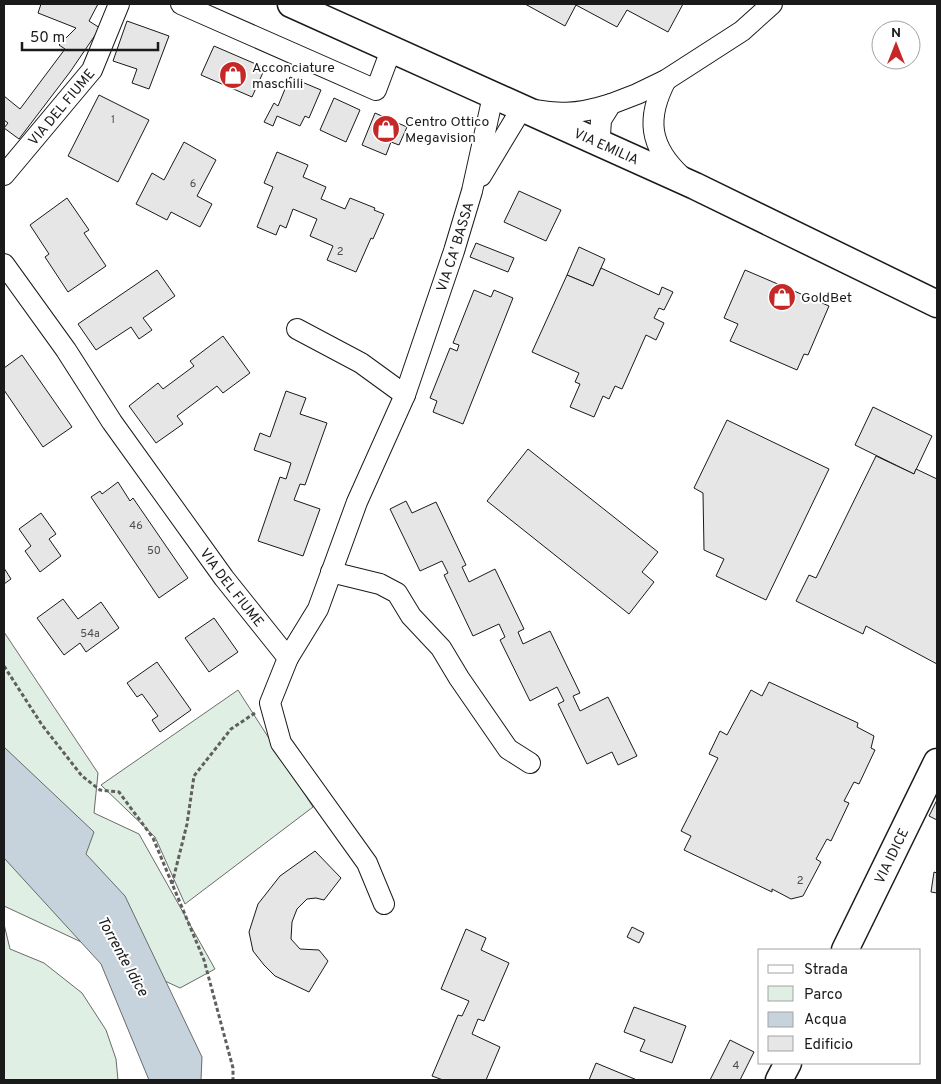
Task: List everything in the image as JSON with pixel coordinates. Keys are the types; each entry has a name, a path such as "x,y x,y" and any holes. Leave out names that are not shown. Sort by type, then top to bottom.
{"main road":[{"name":"VIA EMILIA","path":"291,4 695,186 931,299"},
{"name":"VIA IDICE","path":"845,949 937,762"},
{"path":"779,1080 787,1064"}],"street":[{"name":"VIA DEL FIUME","path":"4,175 92,70 119,4"},
{"path":"180,4 376,90 391,50"},
{"path":"522,108 563,114 577,113 611,104 637,94 666,80 742,31 772,4"},
{"path":"666,80 658,96 653,115 656,144 672,168 695,186"},
{"name":"VIA CA' BASSA","path":"288,658 318,610 357,502 405,395 454,251 472,191 493,96"},
{"path":"602,144 600,135 601,120 611,104"},
{"name":"VIA CA' BASSA","path":"472,191 522,108"},
{"name":"VIA DEL FIUME","path":"4,264 12,285 66,350 112,422 224,578 288,658"},
{"path":"297,329 361,363 405,395"},
{"path":"331,572 380,584 397,593 411,616 441,648 459,678 508,749 530,763"},
{"path":"288,658 270,703 281,743 367,863 384,904"}],"path":[{"path":"4,666 42,726 82,776 100,790 119,792 153,838 204,960 233,1068 234,1080"},
{"path":"172,885 187,824 194,776 231,729 270,703"}],"green space":[{"path":"4,632 98,773 94,813 139,834 215,969 180,988 4,906"},
{"path":"238,690 313,807 185,904 155,837 101,785"},
{"path":"4,924 10,949 44,963 82,993 106,1030 116,1059 118,1080 4,1080"}],"water":[{"name":"Torrente Idice","path":"4,747 94,832 86,854 125,896 202,1057 201,1080 149,1080 101,964 4,858"}],"building":[{"path":"41,4 98,4 89,21 100,28 70,72 19,139 4,128 8,123 4,120 4,96 20,109 65,49 59,45 76,28 38,13"},
{"path":"525,4 683,4 668,32 627,10 617,27 576,5 565,26"},
{"path":"127,21 169,36 149,89 132,83 137,69 113,61"},
{"path":"214,46 265,68 252,97 201,75"},
{"path":"290,77 321,90 309,118 305,116 300,126 277,116 273,126 264,122 274,103 278,106"},
{"path":"99,95 149,120 118,182 68,156"},
{"path":"334,98 360,110 346,142 320,130"},
{"path":"375,113 407,127 399,145 391,142 386,155 362,145"},
{"path":"184,142 216,160 197,196 212,204 200,227 171,212 167,220 136,204 152,173 164,180"},
{"path":"277,152 308,165 303,177 326,187 321,199 345,209 350,198 375,208 374,210 384,214 356,272 327,260 333,246 310,236 317,219 293,209 286,228 280,225 276,235 257,227 273,187 264,183"},
{"path":"519,191 561,210 546,241 504,222"},
{"path":"67,198 89,230 84,233 106,266 68,292 45,257 49,254 30,225"},
{"path":"476,243 514,258 508,272 470,257"},
{"path":"579,247 605,259 593,286 567,275"},
{"path":"601,268 659,295 662,287 673,292 664,310 659,308 654,318 664,323 656,340 646,335 622,389 615,386 609,399 603,396 594,417 570,407 580,384 575,382 579,373 532,352 567,275 593,286"},
{"path":"157,270 175,296 143,318 152,330 139,339 131,327 96,350 78,324"},
{"path":"745,270 829,306 808,355 804,354 797,370 730,341 738,324 724,318"},
{"path":"474,290 491,297 494,290 513,298 463,424 433,412 437,401 430,398 450,348 457,351 459,345 453,343"},
{"path":"223,336 250,373 223,393 217,386 177,416 183,424 156,443 129,406 158,383 163,389 194,366 190,361"},
{"path":"22,355 72,427 43,447 4,390 4,368"},
{"path":"286,391 306,398 300,414 327,423 305,485 300,484 294,500 320,509 303,556 258,541 280,477 286,479 291,463 254,450 260,433 270,437"},
{"path":"873,407 932,436 914,474 855,445"},
{"path":"727,420 829,469 766,600 716,576 724,559 704,550 703,493 694,488"},
{"path":"528,449 658,552 642,572 654,582 629,614 487,501"},
{"path":"876,456 914,474 916,469 937,479 937,664 866,626 863,634 796,601 809,575 816,578"},
{"path":"118,482 130,501 133,498 188,578 159,598 91,497 100,491 102,494"},
{"path":"406,501 412,513 436,502 466,565 462,567 469,582 495,569 524,629 518,632 523,644 550,631 580,693 573,696 580,711 608,697 637,756 618,765 612,752 587,764 558,704 564,701 557,687 530,701 500,640 505,637 499,624 473,636 444,575 448,573 442,561 420,571 390,509"},
{"path":"41,513 56,534 49,539 61,556 40,572 25,551 31,546 19,529"},
{"path":"4,568 11,579 4,584"},
{"path":"63,599 78,619 101,602 119,628 86,652 80,643 64,655 37,618"},
{"path":"214,618 238,652 209,672 185,638"},
{"path":"157,662 191,710 160,732 152,720 158,716 142,694 137,697 127,683"},
{"path":"769,682 858,723 857,727 874,736 871,748 875,750 859,784 854,782 844,801 849,803 831,841 827,839 816,859 821,862 803,896 791,899 772,889 772,892 684,850 691,836 681,831 718,758 709,754 720,731 727,735 751,690 762,696"},
{"path":"937,800 937,820 929,816"},
{"path":"315,851 341,878 324,900 316,898 307,899 297,909 292,922 291,939 300,949 319,950 328,961 309,992 275,976 264,965 253,951 249,932 258,904 280,876"},
{"path":"934,872 937,873 937,893 931,892"},
{"path":"632,927 644,933 639,943 627,937"},
{"path":"466,929 486,938 481,950 509,963 484,1021 478,1019 472,1034 500,1047 486,1080 443,1080 432,1076 458,1015 462,1016 469,1001 441,989"},
{"path":"634,1007 686,1026 672,1063 640,1051 645,1040 624,1032"},
{"path":"730,1040 754,1052 740,1080 710,1080"},
{"path":"596,1063 637,1080 589,1080"}],"place":[{"name":"Acconciature maschili","path":"233,75"},
{"name":"Centro Ottico Megavision","path":"386,129"},
{"name":"GoldBet","path":"782,297"}]}
